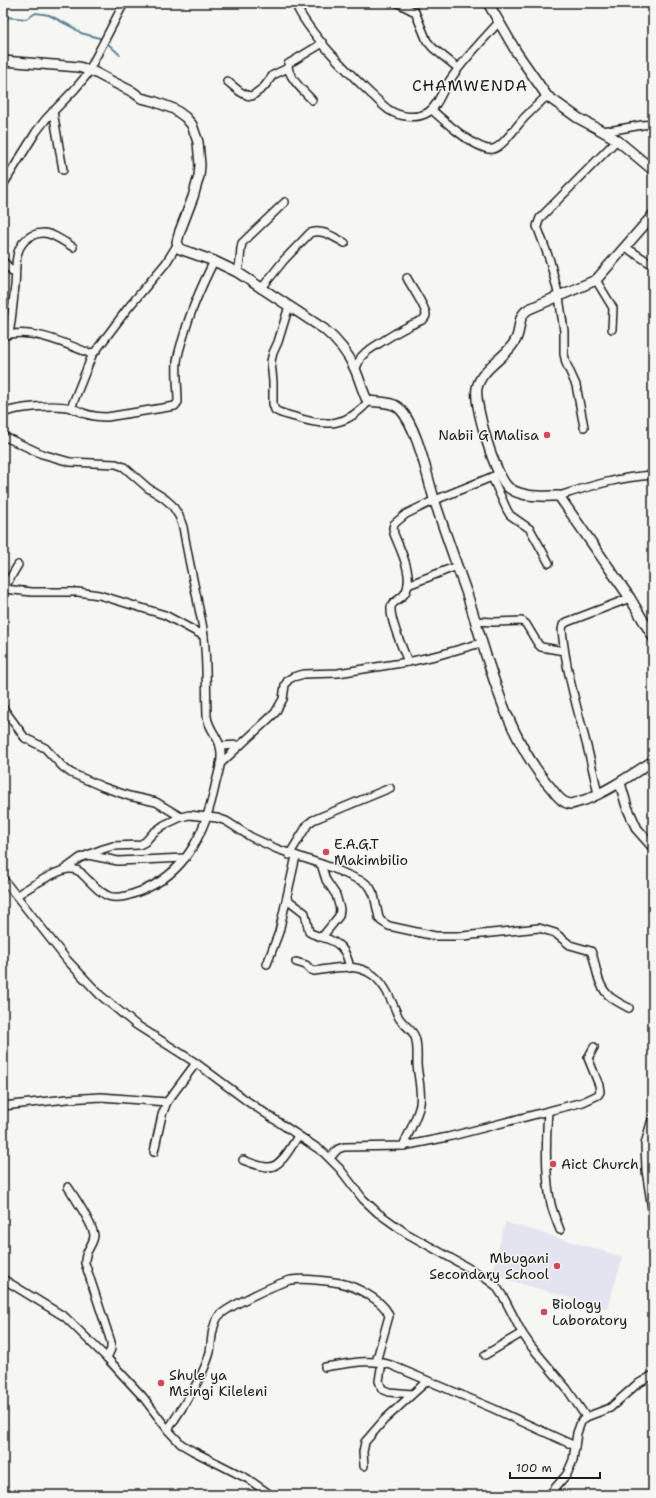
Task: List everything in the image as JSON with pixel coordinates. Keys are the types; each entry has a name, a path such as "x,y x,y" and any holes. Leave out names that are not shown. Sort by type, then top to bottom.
{"street":[{"path":"3,185 36,132 53,111 86,76 124,3"},
{"path":"294,3 323,43 354,78 389,110 400,115 413,117 432,110 458,68 499,22"},
{"path":"398,3 415,12 427,41 433,48 458,68"},
{"path":"488,3 520,58 547,96 578,118 606,131 653,170"},
{"path":"312,100 295,81 288,68 288,64 323,43"},
{"path":"3,61 89,69 133,92 141,98 174,109 185,117 192,125 198,142 200,165 199,176 180,231 177,245 166,263 93,353 71,408"},
{"path":"227,81 242,93 252,96 257,94 273,74 288,68"},
{"path":"432,110 468,139 485,149 493,149 500,146 524,117 547,96"},
{"path":"53,111 63,170"},
{"path":"606,131 653,124"},
{"path":"584,427 576,385 566,363 564,354 564,331 559,297 550,261 537,226 540,218 617,140"},
{"path":"237,272 241,264 240,249 242,243 285,202"},
{"path":"549,563 530,529 510,515 506,510 481,420 477,388 480,380 488,370 516,341 523,314 529,309 596,280 653,215"},
{"path":"261,289 284,260 310,233 321,231 345,243"},
{"path":"73,248 50,234 42,233 27,238 22,244 18,252 14,273 14,288 6,335 34,335 53,338 93,353"},
{"path":"177,245 180,249 214,261 237,272 324,329 334,337 349,358 356,370 365,395 369,401 392,404 401,410 414,434 458,566 481,643 504,704 529,760 542,779 557,796 568,803 576,803 598,795 620,783 653,761"},
{"path":"625,247 653,265"},
{"path":"3,261 14,273"},
{"path":"3,413 11,409 26,407 71,408 96,417 108,417 177,405 177,360 180,348 188,319 198,293 214,261"},
{"path":"356,370 361,357 366,352 394,334 425,318 426,314 407,278"},
{"path":"596,280 613,308 612,329"},
{"path":"289,306 271,361 273,404 275,410 299,418 327,424 337,423 349,418 360,411 369,401"},
{"path":"3,436 42,454 70,462 116,464 124,467 148,488 172,505 179,516 183,527 204,636 208,722 220,746 220,764 208,817 195,845 167,877 154,885 124,897 114,898 104,895 78,870 72,868 65,869"},
{"path":"496,475 509,488 521,493 540,496 560,496 596,484 622,478 653,476"},
{"path":"408,662 392,619 390,609 391,606 405,593 408,585 407,564 394,534 394,524 406,514 435,500 496,475"},
{"path":"560,496 630,598 653,637"},
{"path":"18,565 4,590 32,592 78,592 99,595 165,615 204,636"},
{"path":"408,585 458,566"},
{"path":"598,795 593,766 568,672 562,630 567,622 630,598"},
{"path":"475,621 522,621 526,624 538,644 542,647 564,651"},
{"path":"220,764 275,713 282,699 285,685 288,680 293,677 304,674 338,673 408,662 481,643"},
{"path":"3,708 25,738 45,748 63,767 71,772 83,779 103,787 130,796 156,802 181,817"},
{"path":"220,746 240,745"},
{"path":"620,783 627,807 637,829 653,847"},
{"path":"267,964 279,932 287,899 292,855 308,824 313,820 390,788"},
{"path":"17,895 65,869 80,858 113,846 139,845 145,842 158,829 181,817 189,815 218,818 226,821 251,837 292,855 321,864 364,882 370,887 374,895 379,918 381,921 390,926 435,936 463,936 533,928 547,929 555,933 570,946 591,951 603,990 608,996 629,1008"},
{"path":"88,855 118,861 185,858"},
{"path":"321,864 326,880 336,896 340,909 339,916 322,937"},
{"path":"4,882 17,895 67,960 100,995 135,1024 196,1063 247,1101 323,1152 378,1213 406,1233 481,1275 496,1286 522,1333 576,1401 586,1418"},
{"path":"287,899 305,913 309,932 331,940 344,949 347,954 350,968"},
{"path":"296,962 306,965 311,970 337,967 350,968 360,969 373,975 391,997 401,1022 410,1029 416,1038 420,1104 403,1146"},
{"path":"330,1158 338,1149 344,1147 403,1146 448,1137 592,1099 600,1092 588,1058 594,1047"},
{"path":"154,1152 160,1121 167,1102 196,1063"},
{"path":"3,1106 67,1098 101,1097 167,1102"},
{"path":"548,1111 546,1135 551,1204 560,1230"},
{"path":"653,1119 646,1144 647,1170 653,1209"},
{"path":"243,1160 268,1167 275,1166 280,1162 298,1136"},
{"path":"68,1187 92,1229 94,1236 86,1252 85,1263 111,1342 111,1349 107,1358"},
{"path":"3,1279 65,1317 107,1358 143,1397 168,1430 181,1444 248,1479 271,1495"},
{"path":"168,1430 201,1375 209,1354 213,1329 218,1318 226,1310 244,1300 284,1282 300,1279 339,1283 350,1286 364,1293 385,1308 389,1316 379,1362 379,1381 382,1389 389,1392 412,1394"},
{"path":"485,1355 522,1333"},
{"path":"325,1367 379,1362 427,1381 575,1446"},
{"path":"549,1495 567,1474 573,1460 577,1433 581,1422 586,1418 610,1408 636,1384 653,1375"},
{"path":"364,1466 363,1452 365,1442 380,1425 427,1381"}],"shaded area":[{"name":"Mbugani Secondary School","path":"505,1222 623,1257 607,1309 492,1275"}],"waterway":[{"path":"3,15 5,17 26,19 36,13 49,15 81,33 105,41 120,55"}],"place":[{"name":"Nabii G Malisa","path":"547,435"},
{"name":"E.A.G.T Makimbilio","path":"326,852"},
{"name":"Aict Church","path":"553,1164"},
{"name":"Mbugani Secondary School","path":"557,1266"},
{"name":"Biology Laboratory","path":"544,1312"},
{"name":"Shule ya Msingi Kileleni","path":"161,1383"}],"district":[{"name":"CHAMWENDA","path":"470,85"}]}
